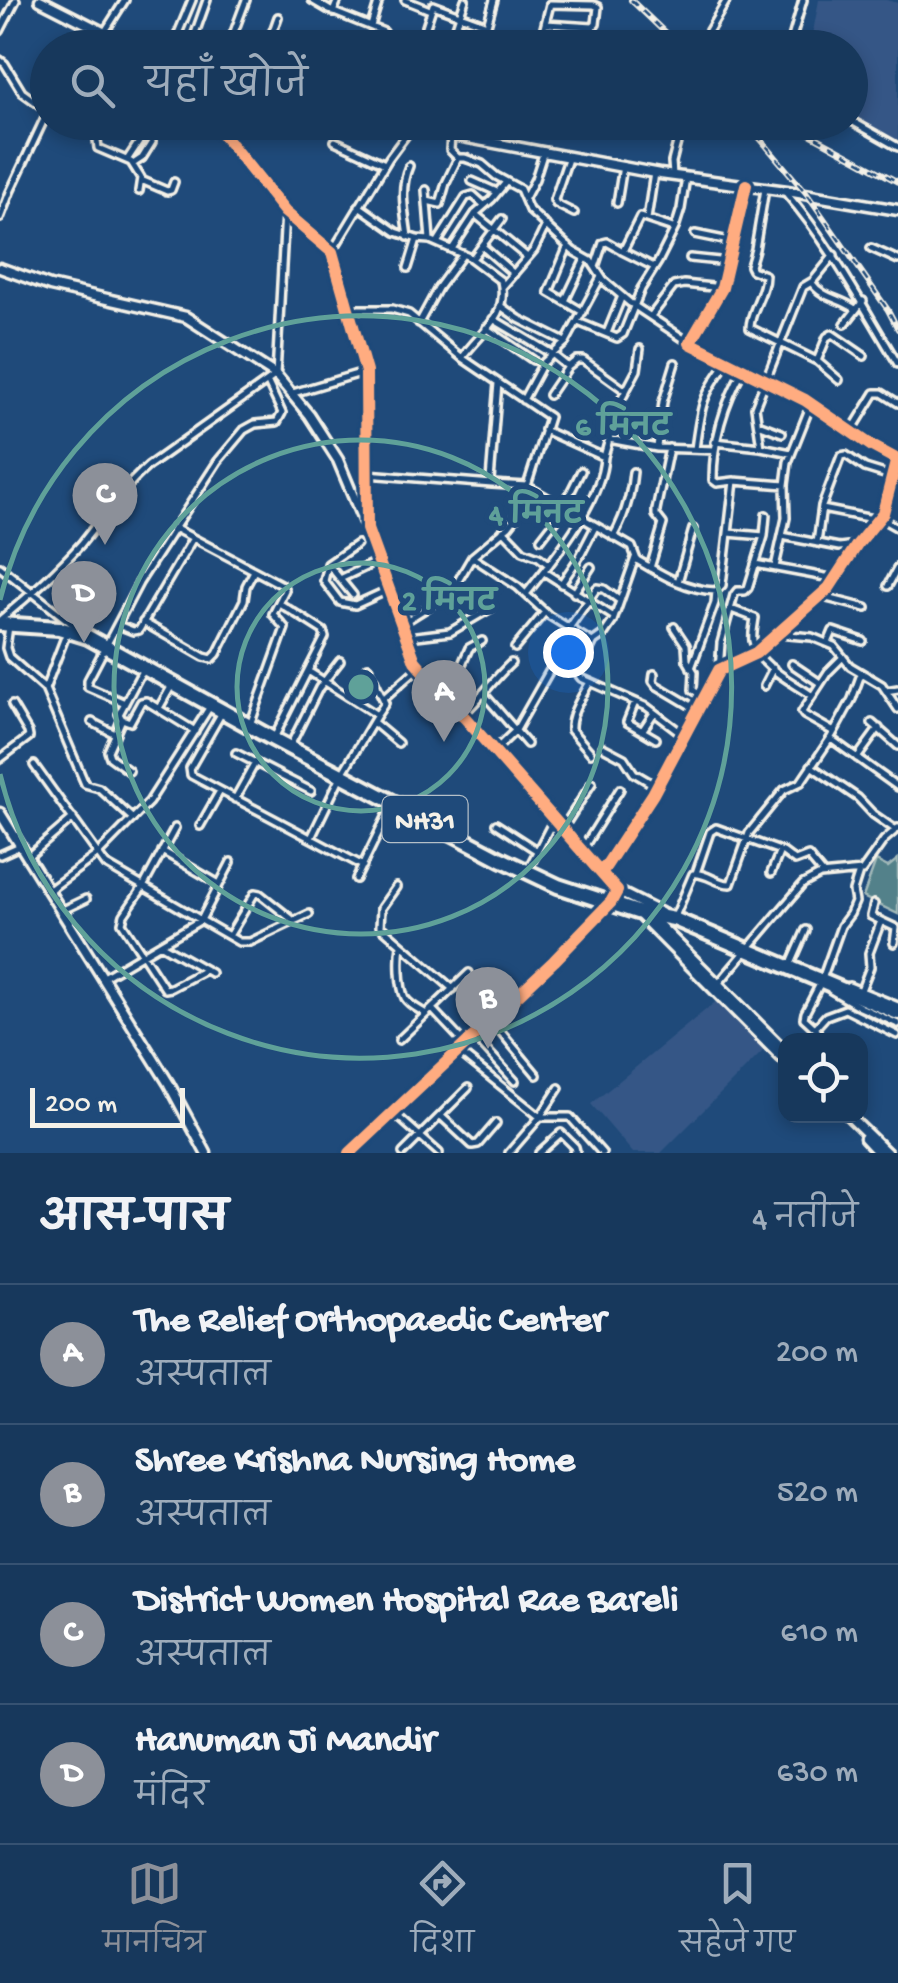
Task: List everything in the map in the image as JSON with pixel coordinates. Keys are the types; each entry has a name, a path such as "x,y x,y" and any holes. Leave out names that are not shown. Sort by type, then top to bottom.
{"highway":[{"name":"NH31","path":"3,622 68,630 107,646 273,739 558,886 614,897 642,912 669,918 821,982 898,1009"}],"street":[{"path":"0,31 16,0"},
{"path":"40,0 99,30"},
{"path":"106,30 125,0"},
{"path":"180,30 192,0"},
{"path":"197,30 208,0"},
{"path":"312,0 378,30"},
{"path":"334,12 338,0"},
{"path":"370,27 378,0"},
{"path":"405,0 433,5 487,25"},
{"path":"455,30 465,0"},
{"path":"486,30 494,0"},
{"path":"708,30 727,0"},
{"path":"794,30 803,0"},
{"path":"234,30 243,1"},
{"path":"544,30 551,3 598,7 593,27 546,24"},
{"path":"425,30 433,5"},
{"path":"273,30 278,17"},
{"path":"0,60 30,98"},
{"path":"868,130 898,148"},
{"path":"0,218 34,140"},
{"path":"96,140 98,148 130,162 141,180 167,192 174,182"},
{"path":"130,162 140,140"},
{"path":"228,140 285,212 332,252 366,372 367,529"},
{"path":"332,252 403,140"},
{"path":"451,140 450,150 458,158 482,164 520,189 530,210 634,305 690,343 811,404 897,462"},
{"path":"478,140 672,176 898,210"},
{"path":"672,176 679,140"},
{"path":"130,162 142,158 152,142"},
{"path":"335,142 385,164"},
{"path":"525,198 544,152"},
{"path":"569,156 554,200 574,213"},
{"path":"427,201 440,204 458,158"},
{"path":"408,237 403,188 409,166"},
{"path":"617,203 623,166"},
{"path":"647,219 654,172"},
{"path":"578,322 621,337 674,228 686,178"},
{"path":"138,191 141,180"},
{"path":"472,181 498,193"},
{"path":"452,249 475,214 506,182"},
{"path":"690,343 722,288 746,185"},
{"path":"765,188 750,266 765,275 766,280 748,324 752,330 817,361 840,380"},
{"path":"426,190 434,242"},
{"path":"784,190 834,255 898,364"},
{"path":"434,242 466,196 473,195 484,206"},
{"path":"359,206 396,232 452,249 498,277 503,286 502,307 462,358"},
{"path":"133,820 96,786 84,784 46,689 9,658 3,622 78,546 128,483 276,375 285,212"},
{"path":"475,214 528,258"},
{"path":"622,251 638,218 674,228"},
{"path":"472,259 502,219"},
{"path":"503,286 528,258 546,225"},
{"path":"695,234 734,242"},
{"path":"408,268 417,239"},
{"path":"595,268 604,242 654,268"},
{"path":"482,246 514,274"},
{"path":"568,246 548,290 584,312"},
{"path":"871,248 898,260"},
{"path":"419,323 463,254"},
{"path":"761,447 755,407 803,286 834,255"},
{"path":"690,258 729,262"},
{"path":"565,302 585,259"},
{"path":"0,268 50,286 186,317 276,375 309,414 338,460 419,666 602,872 614,897 659,910 669,918 696,873 712,829 716,828 780,851 796,862 808,856 823,874"},
{"path":"524,400 543,363 566,342 601,277"},
{"path":"811,282 822,294 854,310"},
{"path":"651,316 674,286 722,288"},
{"path":"607,333 622,296"},
{"path":"845,324 863,302"},
{"path":"502,307 566,342"},
{"path":"348,308 409,314 462,358 549,416 516,517 472,556 455,586 426,610 400,624"},
{"path":"493,319 568,368"},
{"path":"486,328 533,360"},
{"path":"817,361 832,334 864,356"},
{"path":"526,594 580,518 600,479 609,439 636,370 640,349"},
{"path":"549,395 578,360 626,390"},
{"path":"694,450 702,400 728,361"},
{"path":"657,448 663,402 675,363"},
{"path":"744,368 729,398 715,446 713,480 786,485"},
{"path":"290,394 366,372"},
{"path":"492,484 498,383"},
{"path":"126,703 87,685 140,583 218,462 244,430 255,424 277,422 282,417 268,384"},
{"path":"851,432 875,392 898,403"},
{"path":"776,567 786,518 791,453 811,404"},
{"path":"758,424 782,433"},
{"path":"544,430 604,457"},
{"path":"609,439 657,448 761,447 791,453"},
{"path":"650,568 663,524 656,510 669,448"},
{"path":"719,670 756,652 836,579 879,519 898,450"},
{"path":"817,543 830,481 843,455 864,468 892,476"},
{"path":"541,539 581,471"},
{"path":"613,536 623,518 633,472"},
{"path":"367,474 527,486 632,547 635,558 614,617 604,634 592,642 579,676 654,712 684,735"},
{"path":"692,668 718,590 734,481"},
{"path":"822,509 879,519 898,528"},
{"path":"602,872 657,786 719,670 721,643 734,595 747,590 764,536 766,515"},
{"path":"561,584 595,527"},
{"path":"174,528 284,587 285,594 274,611 284,628 250,726"},
{"path":"678,582 693,529"},
{"path":"503,530 524,551 549,565"},
{"path":"728,533 764,536"},
{"path":"782,536 844,548 857,546"},
{"path":"118,624 136,632 193,538"},
{"path":"357,544 328,564 324,581 340,602 355,605 388,590"},
{"path":"472,556 592,642"},
{"path":"635,558 678,582 734,595"},
{"path":"340,578 378,561"},
{"path":"328,564 353,594"},
{"path":"756,564 836,579"},
{"path":"0,567 88,637"},
{"path":"574,592 592,567"},
{"path":"888,586 898,567"},
{"path":"143,622 212,659 255,570"},
{"path":"544,572 614,617"},
{"path":"569,628 599,588 619,600"},
{"path":"820,596 866,608"},
{"path":"273,739 325,635 279,603"},
{"path":"405,637 450,632 490,608"},
{"path":"730,609 755,618 752,636 756,652 812,695"},
{"path":"515,648 545,612"},
{"path":"674,627 685,642 694,674 693,690 704,698"},
{"path":"46,689 68,630"},
{"path":"828,643 834,631 864,641"},
{"path":"494,751 516,730 554,663 577,633"},
{"path":"777,634 812,637 828,643 861,674 882,685 898,708"},
{"path":"437,688 459,671 470,648 482,640"},
{"path":"843,658 828,672 802,714 898,787"},
{"path":"290,747 323,681 340,661"},
{"path":"462,715 511,663"},
{"path":"792,664 820,683"},
{"path":"384,698 419,666"},
{"path":"310,838 342,774 385,706 368,667"},
{"path":"129,771 108,754 122,719 120,714 144,668"},
{"path":"764,686 773,668"},
{"path":"308,671 377,715"},
{"path":"654,674 656,685 698,710"},
{"path":"696,873 731,884 746,838 784,790 798,784 811,766 852,699 861,674"},
{"path":"590,682 570,726 591,753"},
{"path":"158,708 172,684"},
{"path":"886,691 898,689"},
{"path":"483,693 527,744"},
{"path":"122,719 130,722 144,701 194,732"},
{"path":"635,702 627,722 656,739"},
{"path":"0,759 29,737 12,705"},
{"path":"48,891 98,854 133,820 194,732 217,708"},
{"path":"217,708 190,772 194,777 363,866"},
{"path":"642,732 654,712"},
{"path":"92,722 115,734"},
{"path":"373,722 398,743"},
{"path":"872,722 898,746"},
{"path":"858,758 878,728"},
{"path":"603,747 624,758 634,773 657,786"},
{"path":"236,754 312,791"},
{"path":"234,799 255,763"},
{"path":"34,765 112,869 240,942 250,942 309,914"},
{"path":"718,984 803,884 823,874 859,872 897,829 811,766"},
{"path":"563,828 592,783"},
{"path":"582,850 620,789"},
{"path":"200,826 220,791"},
{"path":"356,879 394,802"},
{"path":"0,813 169,1084 206,1153"},
{"path":"28,858 73,818"},
{"path":"526,872 554,818"},
{"path":"496,824 536,850"},
{"path":"160,944 208,972 165,989 122,923 175,828"},
{"path":"0,854 20,846"},
{"path":"771,873 780,851"},
{"path":"162,852 220,884"},
{"path":"102,979 200,920 231,862"},
{"path":"816,1027 804,1016 841,926 849,916 859,872"},
{"path":"396,887 384,902 380,926 453,989"},
{"path":"229,936 255,893 294,922"},
{"path":"350,1153 554,961 614,897"},
{"path":"61,911 86,898"},
{"path":"874,904 871,916 896,928 894,942"},
{"path":"642,912 778,1044"},
{"path":"642,912 778,1054"},
{"path":"861,994 870,967 869,953 881,921"},
{"path":"789,968 806,930"},
{"path":"400,945 406,1001 429,1011 461,1048 540,1117 570,1117 602,1153"},
{"path":"399,1040 469,973"},
{"path":"821,982 848,1001 898,1024"},
{"path":"816,1033 826,1016 845,1010 897,1035"},
{"path":"491,1020 537,1075"},
{"path":"474,1036 515,1081"},
{"path":"403,1153 468,1088"},
{"path":"509,1153 560,1088"},
{"path":"393,1112 436,1152"},
{"path":"441,1116 472,1146 496,1123"},
{"path":"853,1123 883,1153"},
{"path":"540,1153 561,1133 575,1147 573,1153"}],"shaded area":[{"path":"819,0 898,3 898,152 868,135 868,30 813,30"},
{"path":"719,999 765,1049 661,1153 633,1153 591,1104"}],"green space":[{"path":"898,859 898,914 863,897 876,861 888,867"}],"railway":[{"path":"631,0 662,30"},
{"path":"761,140 807,194 898,329"},
{"path":"821,140 898,182"}],"cycle path":[{"path":"227,140 285,212 332,252 366,372 367,529 415,661 617,891 554,961 350,1153"},
{"path":"602,872 653,794 719,670 756,653 829,588 883,513 896,462 805,400 690,343 722,288 746,185"}],"place":[{"name":"District Women Hospital Rae Bareli","path":"105,545"},
{"name":"Hanuman Ji Mandir","path":"84,643"},
{"name":"The Relief Orthopaedic Center","path":"444,742"},
{"name":"Shree Krishna Nursing Home","path":"488,1049"}]}
